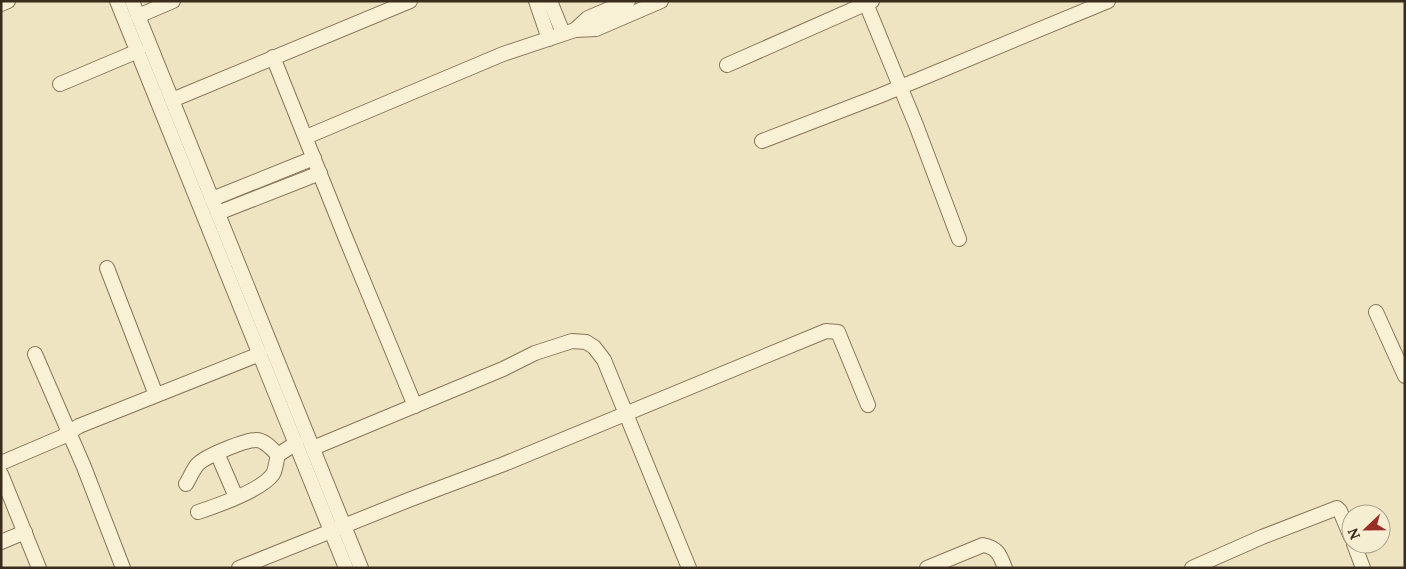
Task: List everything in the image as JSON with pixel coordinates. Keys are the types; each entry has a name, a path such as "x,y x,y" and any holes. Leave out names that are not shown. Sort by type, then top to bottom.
{"street":[{"path":"1,4 8,1"},
{"path":"117,1 296,443 338,528 361,568"},
{"path":"132,1 313,448 338,528 346,568"},
{"path":"138,16 173,1"},
{"path":"172,100 410,1"},
{"path":"536,1 549,39"},
{"path":"550,1 569,32"},
{"path":"569,32 588,18 628,1"},
{"path":"306,137 503,54 569,32 596,29 661,1"},
{"path":"762,141 900,87 1108,1"},
{"path":"727,65 867,2 960,239"},
{"path":"60,84 138,51"},
{"path":"273,57 415,406"},
{"path":"212,199 314,158"},
{"path":"218,213 320,173"},
{"path":"108,268 156,395"},
{"path":"1376,312 1405,376"},
{"path":"239,568 504,464 826,332 838,332 868,406"},
{"path":"313,448 503,369 535,353 572,341 586,342 594,347 604,360 689,568"},
{"path":"36,354 123,568"},
{"path":"1,463 62,437 79,426 260,354"},
{"path":"186,484 198,464 217,453 255,440 267,444 278,455"},
{"path":"198,512 236,497 264,482 273,474 278,455 296,443"},
{"path":"217,453 236,497"},
{"path":"1,474 39,568"},
{"path":"1192,568 1262,537 1337,508 1341,513"},
{"path":"1,542 25,532"},
{"path":"927,568 983,545 993,547 1000,556 1005,568"},
{"path":"1358,554 1363,568"}]}
